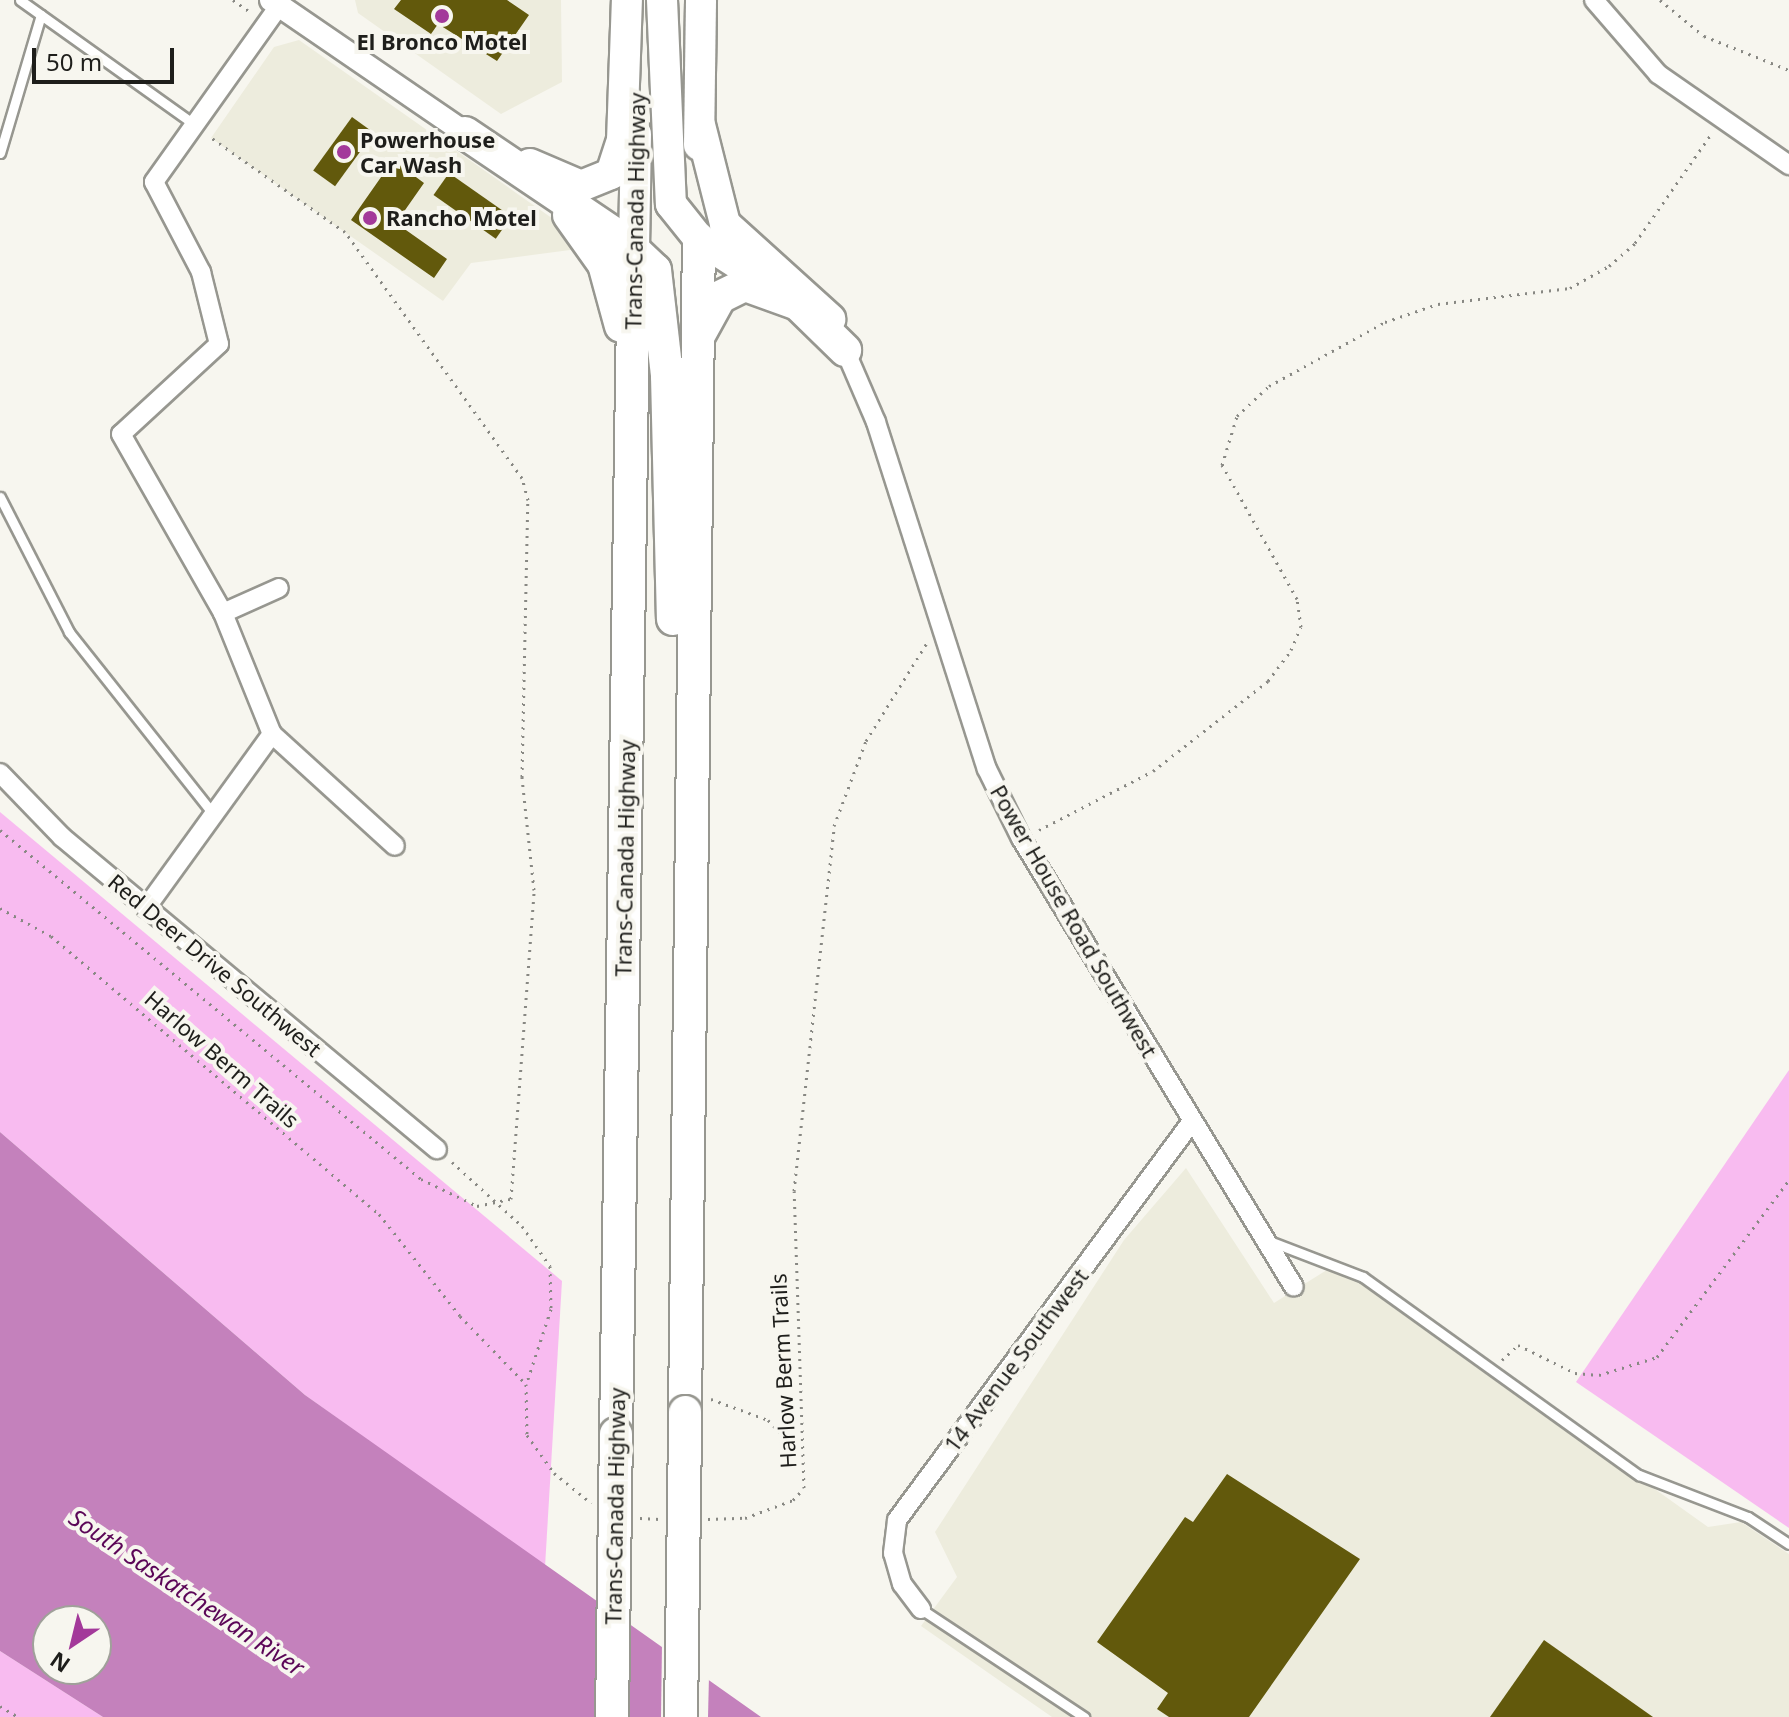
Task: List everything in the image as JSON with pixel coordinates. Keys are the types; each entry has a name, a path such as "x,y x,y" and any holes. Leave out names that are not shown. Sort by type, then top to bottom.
{"highway":[{"path":"465,133 568,183 603,182 622,141 627,0"},
{"name":"Trans-Canada Highway","path":"612,1717 639,0"},
{"path":"662,0 668,191 699,239 798,304 845,350"},
{"path":"681,1717 697,1411 692,762 701,0"},
{"path":"700,125 725,224 808,293 845,350"},
{"path":"465,133 634,249 655,270 662,295 673,622 692,762"},
{"path":"465,133 550,198 597,251 615,293 632,401"},
{"path":"698,338 731,288 761,288 798,304"}],"street":[{"path":"1594,0 1658,74 1789,165"},
{"path":"395,846 272,734 223,613 121,434 219,344 201,272 154,182 272,10 465,133"},
{"name":"Power House Road Southwest","path":"845,350 876,422 938,628 987,769 1021,838 1294,1287"},
{"path":"223,613 279,588"},
{"path":"146,908 272,734"},
{"name":"Red Deer Drive Southwest","path":"0,773 146,908 437,1149"},
{"name":"14 Avenue Southwest","path":"921,1609 902,1584 893,1553 897,1520 1192,1121"}],"lane":[{"path":"20,0 195,125"},
{"path":"0,153 41,15"},
{"path":"0,497 69,632 214,815"},
{"path":"1265,1235 1279,1248 1363,1277 1492,1373 1639,1475 1748,1517 1789,1544"},
{"path":"921,1609 1084,1717"}],"path":[{"path":"233,0 272,10"},
{"path":"1660,0 1704,36 1789,70"},
{"path":"1021,838 1153,771 1268,681 1291,650 1301,627 1297,599 1222,465 1237,416 1269,386 1385,322 1438,304 1570,288 1609,266 1635,243 1722,118"},
{"path":"0,830 421,1179 477,1206 500,1205 511,1199 517,1178 511,1126 534,890 522,777 528,500 522,478 345,232 195,125"},
{"name":"Harlow Berm Trails","path":"694,1519 738,1520 793,1500 804,1488 794,1191 834,826 866,741 938,628"},
{"name":"Harlow Berm Trails","path":"0,908 51,936 379,1214 460,1316 526,1384"},
{"path":"437,1149 500,1205 544,1256 552,1282 547,1325 526,1384 523,1423 536,1452 596,1506"},
{"path":"1492,1373 1518,1345 1575,1373 1619,1374 1657,1357 1789,1180"},
{"path":"697,1411 709,1398 768,1420 795,1440 802,1456"},
{"path":"625,1517 665,1519"},
{"path":"0,1706 18,1717"}],"shaded area":[{"path":"355,0 561,0 562,82 501,114 358,13"},
{"path":"299,40 593,247 471,263 443,301 211,138 274,47"},
{"path":"0,812 562,1281 545,1567 305,1395 0,1132"},
{"path":"1789,1070 1789,1528 1576,1382"},
{"path":"1186,1168 1274,1303 1338,1263 1708,1527 1741,1522 1789,1554 1789,1717 1052,1717 921,1626 957,1577 935,1532 1124,1240"},
{"path":"0,1651 32,1672 32,1685 53,1685 103,1717 0,1717"}],"water":[{"name":"South Saskatchewan River","path":"0,1132 305,1395 761,1717 103,1717 53,1685 112,1685 112,1605 32,1605 32,1672 0,1651"}],"pier":[{"path":"662,1643 709,1676 708,1717 661,1717"}],"building":[{"path":"401,0 507,0 529,15 497,61 438,24 431,34 394,9"},
{"name":"Powerhouse Car Wash","path":"352,117 374,133 335,186 313,170"},
{"name":"Rancho Motel","path":"393,160 424,183 396,223 447,259 434,278 351,220"},
{"name":"Rancho Motel","path":"449,173 511,217 496,239 434,195"},
{"path":"1227,1474 1360,1559 1249,1717 1169,1717 1157,1709 1168,1693 1097,1642 1185,1517 1193,1522"},
{"path":"1544,1640 1653,1717 1490,1717"}],"place":[{"name":"El Bronco Motel","path":"442,16"},
{"name":"Powerhouse Car Wash","path":"344,152"},
{"name":"Rancho Motel","path":"370,218"}]}
